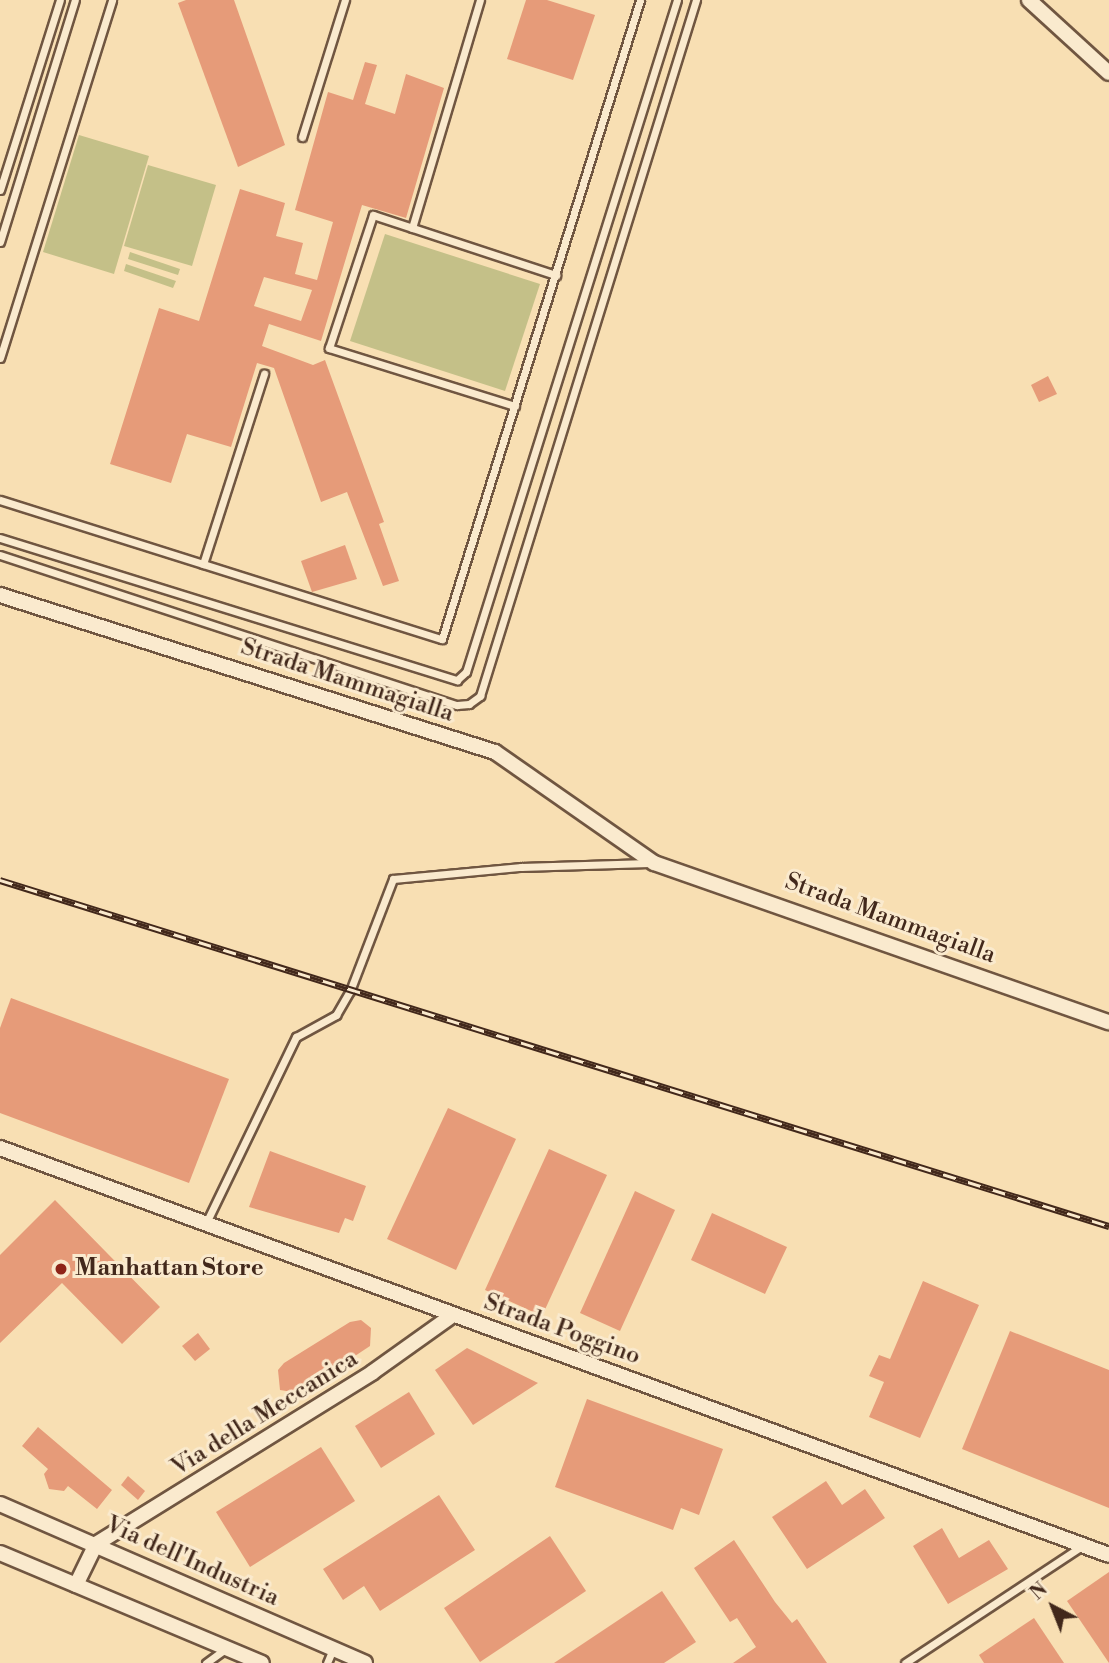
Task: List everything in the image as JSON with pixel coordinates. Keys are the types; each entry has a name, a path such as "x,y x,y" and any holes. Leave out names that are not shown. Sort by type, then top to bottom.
{"street":[{"path":"1029,0 1109,73"},
{"name":"Strada Mammagialla","path":"0,595 495,752 654,863 1109,1022"},
{"name":"Strada Poggino","path":"0,1148 1109,1555"},
{"name":"Via della Meccanica","path":"96,1544 373,1372 453,1315"},
{"name":"Via dell'Industria","path":"0,1504 96,1544 330,1656 365,1663"},
{"path":"76,1585 96,1544"},
{"path":"0,1553 262,1663"}],"lane":[{"path":"0,190 60,0"},
{"path":"0,242 75,0"},
{"path":"0,358 112,0"},
{"path":"302,137 345,0"},
{"path":"412,228 480,0"},
{"path":"0,499 442,639 640,0"},
{"path":"0,538 457,680 466,673 677,0"},
{"path":"0,555 457,705 470,704 480,696 696,0"},
{"path":"515,406 329,348 373,215 556,275"},
{"path":"203,564 264,373"},
{"name":"Strada Mammagialla","path":"205,1224 296,1037 336,1015 350,991 393,880 521,867 654,863"},
{"path":"905,1663 1083,1546"},
{"path":"206,1663 226,1648"}],"shaded area":[{"path":"79,135 149,156 114,274 43,252"},
{"path":"148,165 216,185 192,266 124,246"},
{"path":"385,234 540,284 505,391 350,341"},
{"path":"130,252 180,269 178,275 128,259"},
{"path":"126,264 176,281 173,288 124,271"}],"building":[{"path":"186,0 234,0 285,145 238,167 178,3"},
{"path":"526,0 547,0 595,15 573,80 507,59"},
{"path":"365,62 377,65 365,104 395,114 406,74 444,88 406,218 362,205 321,341 269,324 262,346 313,365 325,360 384,522 379,524 399,581 383,586 347,492 321,502 274,368 257,363 231,447 187,434 171,483 110,464 159,308 199,321 240,189 285,203 276,236 303,243 295,274 317,280 333,222 295,210 328,92 353,100","holes":["264,277 312,290 301,321 254,306"]},
{"path":"1048,376 1057,394 1039,402 1031,385"},
{"path":"345,545 357,579 312,592 301,561"},
{"path":"11,998 229,1079 189,1183 0,1113 0,1028"},
{"path":"448,1108 516,1139 456,1270 387,1239"},
{"path":"549,1149 607,1175 542,1316 485,1290"},
{"path":"270,1151 366,1186 353,1221 345,1218 339,1233 249,1207"},
{"path":"635,1191 675,1210 620,1331 580,1313"},
{"name":"Manhattan Store","path":"55,1200 160,1307 122,1344 62,1283 0,1343 0,1255"},
{"path":"712,1213 787,1247 765,1294 691,1260"},
{"path":"923,1281 979,1305 920,1438 869,1417 884,1382 869,1376 879,1355 890,1359"},
{"path":"361,1320 371,1328 370,1346 299,1393 280,1390 278,1370 284,1363 350,1322"},
{"path":"1010,1331 1109,1370 1109,1508 962,1449"},
{"path":"198,1333 210,1349 195,1361 182,1346"},
{"path":"467,1348 538,1383 473,1425 435,1370"},
{"path":"409,1392 435,1434 381,1468 355,1426"},
{"path":"587,1399 723,1449 699,1515 681,1508 673,1530 555,1487"},
{"path":"38,1427 112,1490 97,1509 68,1486 64,1491 49,1489 44,1474 48,1469 22,1446"},
{"path":"321,1447 355,1501 250,1567 216,1512"},
{"path":"128,1476 145,1491 138,1500 121,1485"},
{"path":"826,1481 842,1505 865,1489 885,1518 807,1569 772,1517"},
{"path":"439,1495 475,1550 380,1611 364,1586 343,1600 323,1569"},
{"path":"942,1528 959,1558 989,1540 1008,1569 948,1604 913,1546"},
{"path":"550,1536 586,1591 480,1662 444,1608"},
{"path":"734,1540 775,1602 792,1623 797,1619 827,1663 733,1663 756,1647 737,1618 730,1622 694,1568"},
{"path":"1109,1572 1109,1663 1067,1601"},
{"path":"662,1591 696,1642 664,1663 554,1663"},
{"path":"1034,1618 1064,1663 984,1663 979,1655"}],"railway":[{"path":"0,880 1109,1226"}],"place":[{"name":"Manhattan Store","path":"61,1269"}]}
